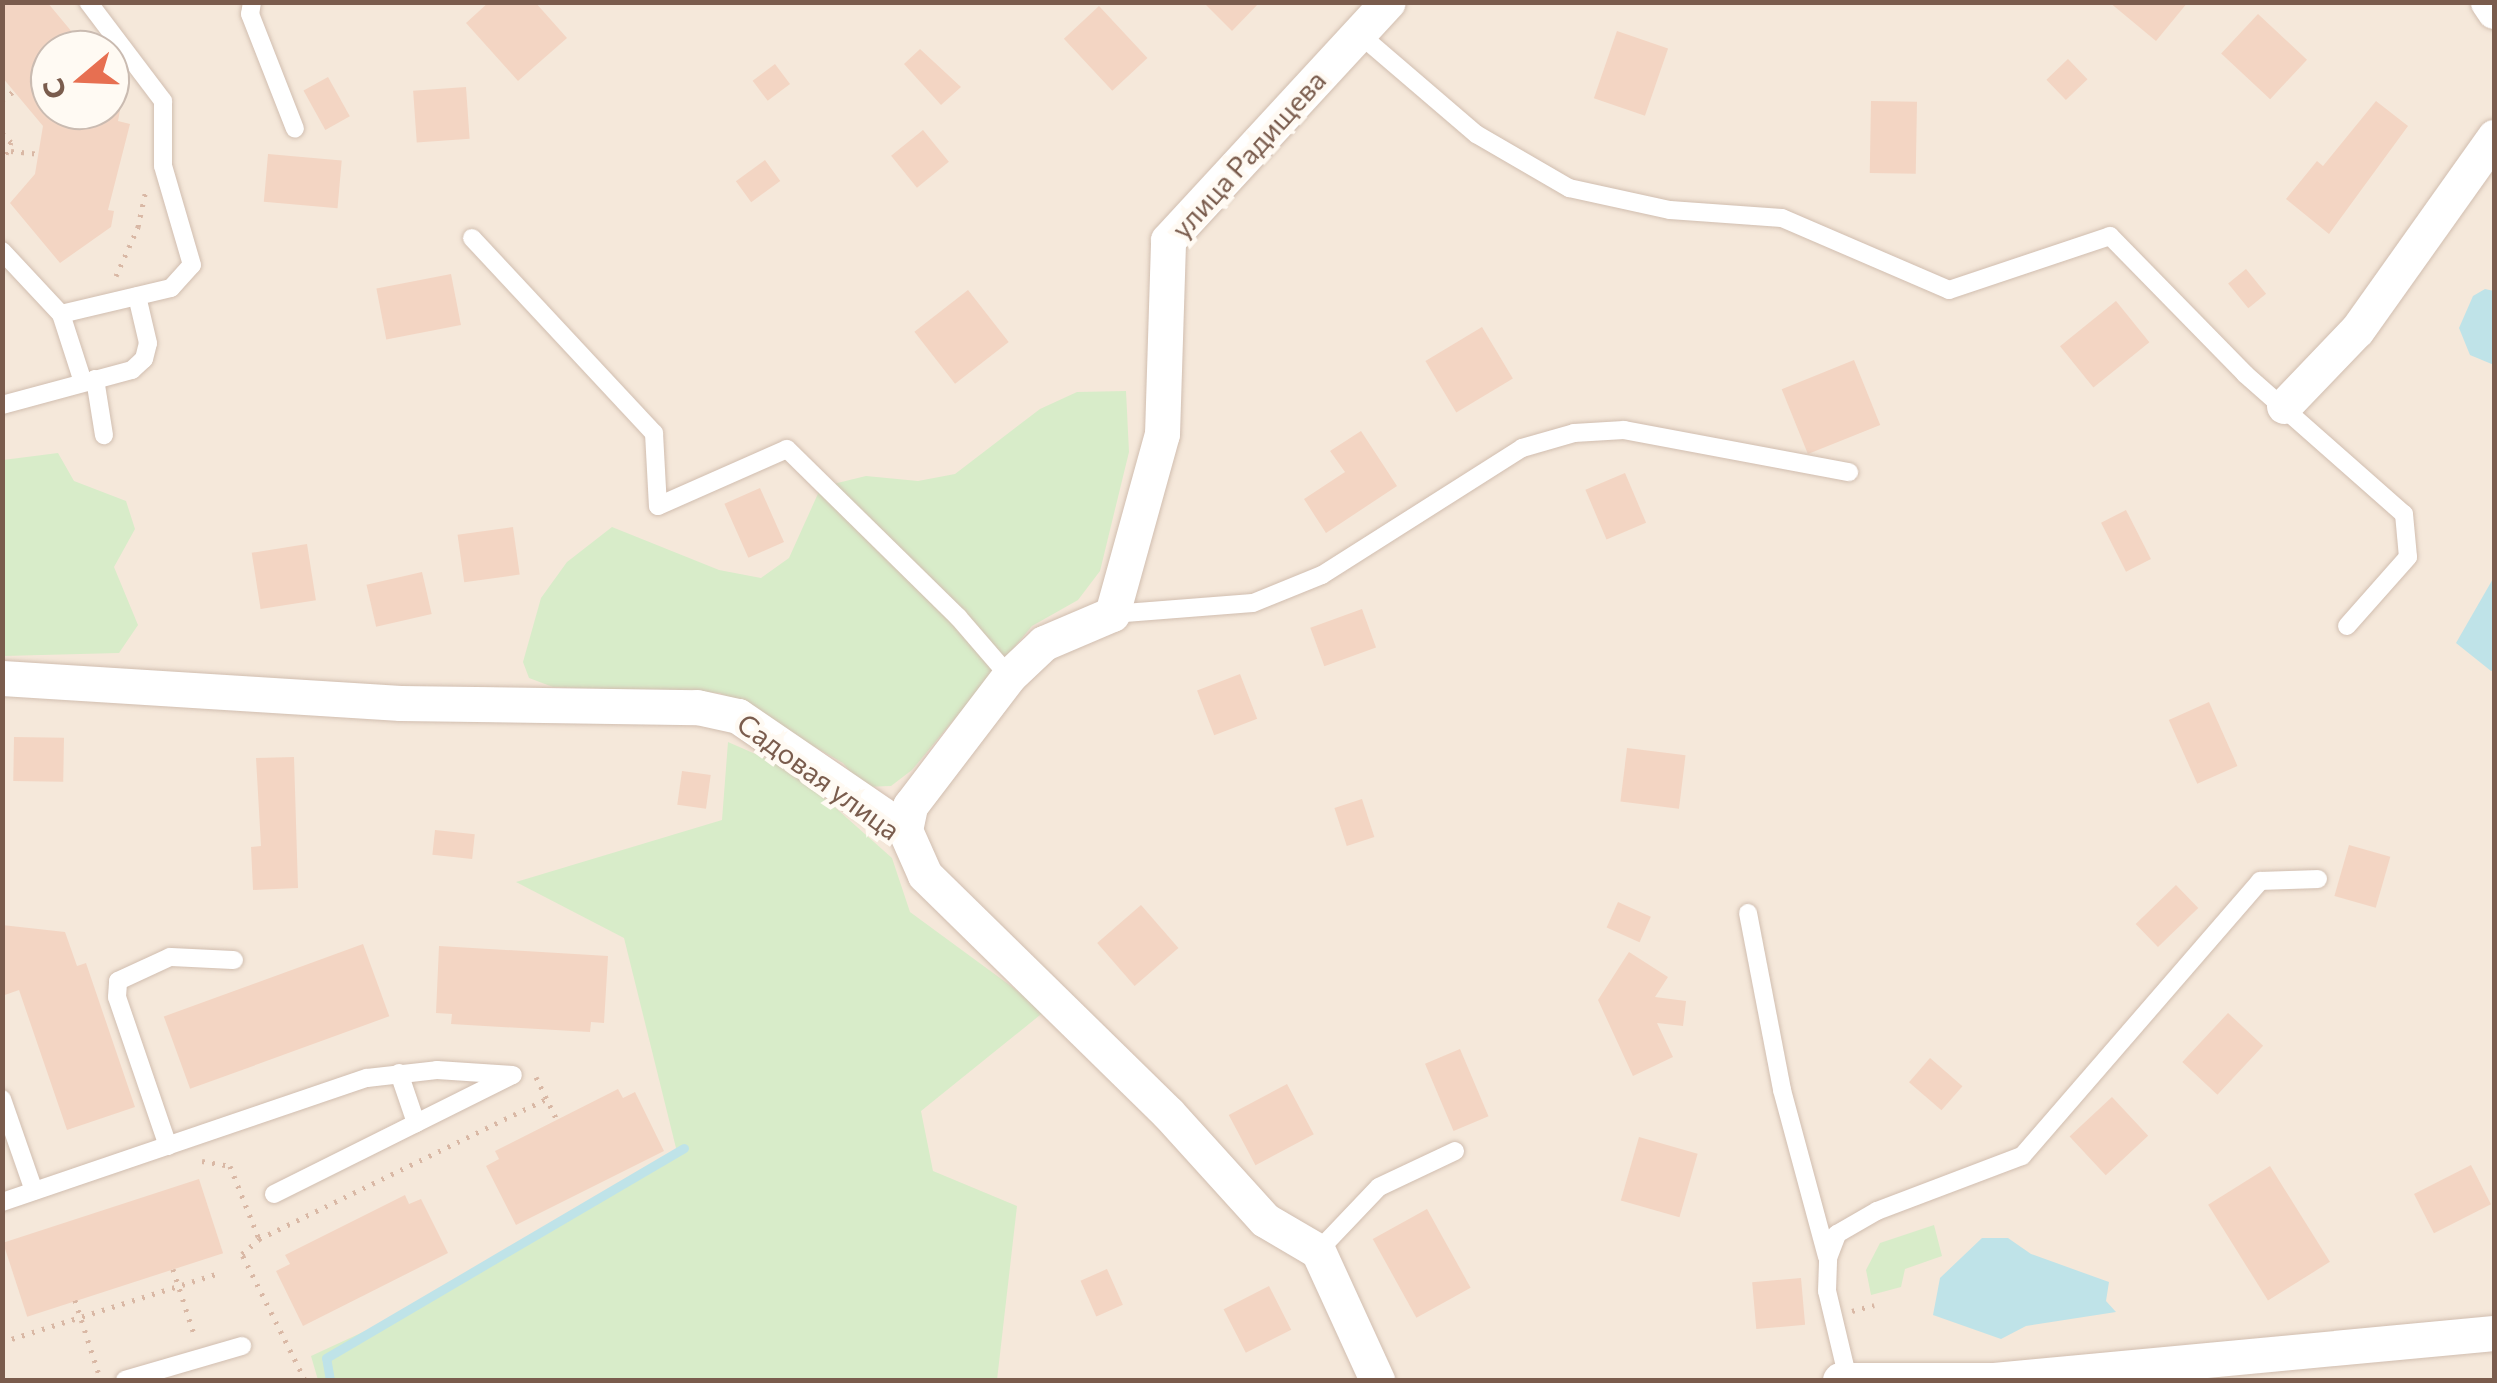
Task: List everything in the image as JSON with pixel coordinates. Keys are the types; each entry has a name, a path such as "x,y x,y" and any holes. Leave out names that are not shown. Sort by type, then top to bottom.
{"street":[{"name":"улица Радищева","path":"1112,614 1162,434 1168,240 1388,2"},
{"path":"2488,2 2494,11"},
{"path":"2284,406 2357,330 2494,136"},
{"path":"905,830 910,806 1009,676 1044,643 1112,614"},
{"name":"Садовая улица","path":"2,678 400,703 718,708 738,716 905,830 925,875 1168,1113 1265,1220 1318,1251"},
{"path":"1318,1251 1377,1380"},
{"path":"1844,1380 1994,1380 2494,1332"}],"lane":[{"path":"61,314 170,288 192,265 163,166 163,101 156,83 88,2"},
{"path":"252,2 296,129"},
{"path":"1357,32 1476,134 1569,188 1670,210 1782,218 1948,290 2110,236 2284,406 2404,514 2408,557 2347,626"},
{"path":"472,238 654,432 658,506 786,449 958,617 1009,676"},
{"path":"2,252 61,314 89,380 104,435"},
{"path":"2,406 42,400 89,380 132,370 144,359 148,343 137,296"},
{"path":"1112,614 1253,603 1322,575 1522,448 1574,432 1624,430 1849,472"},
{"path":"1828,1258 1837,1234 1877,1210 2022,1156 2260,881 2318,878"},
{"path":"1748,913 1782,1090 1828,1258 1827,1290 1844,1380"},
{"path":"168,1146 117,997 118,981 170,957 234,960"},
{"path":"399,1072 416,1123"},
{"path":"2,1202 399,1072 513,1074 274,1194"},
{"path":"2,1099 34,1191"},
{"path":"1318,1251 1379,1186 1456,1151"},
{"path":"124,1380 242,1346"}],"path":[{"path":"2,100 14,90"},
{"path":"2,132 10,151"},
{"path":"10,151 38,154"},
{"path":"2,163 10,151"},
{"path":"102,305 138,228 147,184 163,166"},
{"path":"304,1380 242,1254 259,1240 546,1099"},
{"path":"197,1160 230,1166 259,1240"},
{"path":"173,1269 202,1358"},
{"path":"2,1342 220,1273"},
{"path":"75,1300 101,1380"}],"shaded area":[{"path":"2,3 2494,3 2494,1380 3,1380"}],"green space":[{"path":"1126,391 1129,452 1100,571 1078,600 1032,626 912,770 891,786 863,787 843,763 720,693 553,687 529,678 523,662 541,598 567,562 612,527 719,570 761,578 789,558 821,487 866,476 918,481 955,474 1040,409 1077,392"},
{"path":"58,453 74,481 126,501 135,529 114,567 138,625 119,653 3,656 3,460"},
{"path":"728,742 794,771 892,858 910,912 1045,1011 921,1111 933,1171 1017,1206 997,1380 318,1380 311,1356 402,1314 677,1152 624,938 516,882 722,820"},
{"path":"1934,1225 1942,1256 1905,1269 1901,1287 1871,1295 1866,1270 1880,1243"}],"water":[{"path":"2485,289 2494,291 2494,365 2470,355 2459,328 2473,296"},
{"path":"2494,577 2494,670 2491,671 2456,643"},
{"path":"1982,1238 2008,1238 2031,1254 2109,1282 2106,1301 2116,1312 2026,1326 2001,1339 1933,1315 1940,1278"}],"building":[{"path":"2,2 47,2 70,30 30,30 30,110 2,77"},
{"path":"489,2 535,2 567,38 518,81 466,23"},
{"path":"1203,2 1260,2 1232,31"},
{"path":"2109,2 2188,2 2156,41"},
{"path":"1099,6 1147,58 1112,91 1064,39"},
{"path":"2258,14 2307,60 2270,99 2221,53"},
{"path":"1617,31 1668,49 1645,116 1594,98"},
{"path":"920,49 961,87 941,105 904,64"},
{"path":"2068,59 2087,79 2066,100 2046,80"},
{"path":"775,64 790,84 768,101 753,81"},
{"path":"328,77 350,116 325,130 304,91"},
{"path":"466,87 470,139 417,143 413,91"},
{"path":"1871,101 1917,102 1916,174 1870,173"},
{"path":"2376,101 2408,126 2329,234 2286,199 2317,161 2323,166"},
{"path":"42,130 128,130 108,210 114,211 111,227 60,263 10,203 35,174"},
{"path":"923,130 949,162 917,188 891,156"},
{"path":"268,154 342,160 338,208 264,202"},
{"path":"765,160 780,181 751,202 736,181"},
{"path":"2246,269 2266,294 2248,308 2228,283"},
{"path":"451,274 461,325 386,340 376,289"},
{"path":"968,290 1009,342 955,384 914,332"},
{"path":"2116,301 2149,342 2093,387 2060,346"},
{"path":"1482,327 1513,378 1456,412 1425,361"},
{"path":"1854,360 1880,425 1808,454 1782,389"},
{"path":"1361,431 1397,486 1326,533 1304,499 1345,472 1330,451"},
{"path":"1625,473 1646,523 1607,540 1585,490"},
{"path":"760,488 784,542 748,558 724,504"},
{"path":"2126,510 2151,559 2126,572 2101,523"},
{"path":"513,527 520,575 464,582 458,535"},
{"path":"307,544 316,600 261,609 252,553"},
{"path":"422,572 432,614 376,627 366,585"},
{"path":"1362,609 1376,648 1324,666 1310,628"},
{"path":"1240,674 1257,719 1214,735 1197,690"},
{"path":"2209,702 2237,766 2197,784 2169,720"},
{"path":"14,737 64,738 63,782 13,781"},
{"path":"1627,748 1686,755 1679,809 1620,802"},
{"path":"294,757 298,888 253,890 251,847 261,846 256,758"},
{"path":"682,771 711,775 706,809 677,805"},
{"path":"1362,799 1374,837 1347,846 1334,808"},
{"path":"435,830 475,834 472,859 432,855"},
{"path":"2349,845 2390,857 2376,908 2334,896"},
{"path":"2176,885 2198,908 2158,947 2136,924"},
{"path":"1618,902 1651,917 1639,942 1607,928"},
{"path":"1141,905 1178,948 1135,986 1097,943"},
{"path":"2,925 65,932 77,966 86,963 135,1107 67,1130 19,990 2,996"},
{"path":"363,944 389,1016 190,1089 164,1017"},
{"path":"439,946 608,956 604,1023 591,1022 590,1032 451,1024 452,1014 436,1013"},
{"path":"1629,952 1668,977 1655,997 1686,1001 1683,1026 1657,1023 1673,1057 1633,1076 1598,1000"},
{"path":"2228,1013 2263,1046 2217,1095 2182,1062"},
{"path":"1460,1049 1489,1116 1454,1131 1425,1064"},
{"path":"1930,1058 1962,1086 1941,1110 1909,1082"},
{"path":"1287,1084 1314,1134 1255,1165 1229,1115"},
{"path":"618,1089 623,1098 635,1092 664,1151 516,1225 486,1166 499,1159 495,1151"},
{"path":"2112,1097 2148,1136 2106,1175 2070,1137"},
{"path":"1639,1137 1698,1154 1679,1217 1621,1200"},
{"path":"2471,1165 2491,1204 2434,1233 2414,1194"},
{"path":"2270,1166 2330,1262 2268,1301 2208,1205"},
{"path":"199,1179 223,1253 27,1317 3,1243"},
{"path":"405,1195 409,1204 421,1199 448,1253 303,1326 276,1271 290,1264 285,1255"},
{"path":"1427,1209 1471,1288 1416,1318 1373,1239"},
{"path":"1107,1269 1123,1305 1096,1316 1081,1281"},
{"path":"1801,1278 1805,1325 1756,1329 1752,1282"},
{"path":"1269,1286 1291,1330 1246,1353 1224,1309"}],"waterway":[{"path":"330,1380 326,1358 684,1148"}]}
